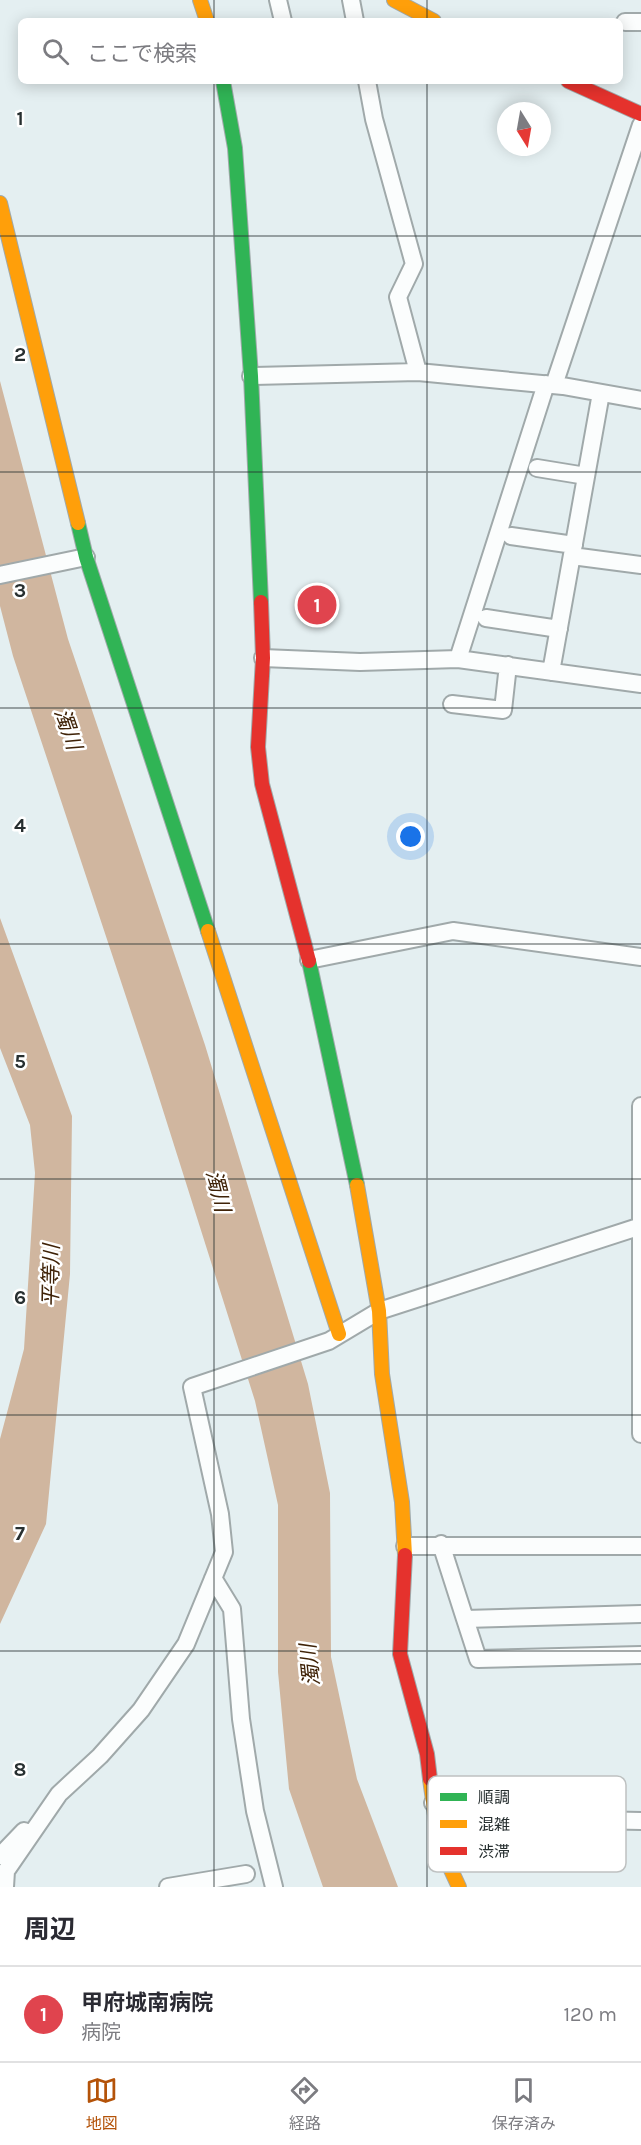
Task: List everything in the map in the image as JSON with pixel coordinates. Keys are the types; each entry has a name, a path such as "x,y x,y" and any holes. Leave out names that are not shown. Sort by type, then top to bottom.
{"street":[{"path":"200,0 206,18"},
{"path":"278,0 282,18"},
{"path":"351,0 354,18"},
{"path":"398,1 429,18"},
{"path":"224,84 235,148 251,376 263,658 258,747 262,784 309,960 356,1173 379,1311 382,1374 398,1470 405,1546 400,1654 427,1754 430,1776"},
{"path":"368,84 374,119 414,264 398,297 418,372"},
{"path":"575,84 641,114"},
{"path":"458,658 641,125"},
{"path":"0,203 80,558 334,1338"},
{"path":"251,376 418,372 550,385 641,400"},
{"path":"551,672 601,393"},
{"path":"537,468 586,476"},
{"path":"511,536 641,566"},
{"path":"0,574 80,558"},
{"path":"486,618 559,629"},
{"path":"263,658 360,662 458,658 641,684"},
{"path":"452,704 503,710 508,665"},
{"path":"309,960 453,931 641,957"},
{"path":"641,1106 641,1434"},
{"path":"0,1856 59,1794 100,1756 141,1710 186,1644 224,1552 220,1514 192,1387 334,1338 379,1311 499,1274 640,1226"},
{"path":"405,1546 441,1544 641,1546"},
{"path":"441,1544 478,1659 641,1655"},
{"path":"213,1578 232,1609 241,1719 253,1799 274,1887"},
{"path":"465,1619 641,1614"},
{"path":"5,1887 6,1871 59,1794"},
{"path":"626,1821 641,1821"},
{"path":"452,1872 459,1887"},
{"path":"168,1887 200,1885 246,1874"}],"water":[{"name":"濁川","path":"0,381 68,639 205,1045 308,1384 330,1493 331,1657 357,1779 398,1887 323,1887 289,1789 278,1672 278,1505 255,1401 149,1066 13,656 0,606"},
{"name":"平等川","path":"0,918 72,1116 70,1274 46,1524 0,1624 0,1439 24,1349 35,1173 30,1125 0,1048"}],"traffic: fast":[{"path":"224,84 235,148 251,376 261,602"},
{"path":"78,523 86,557 208,931"},
{"path":"309,961 357,1185"}],"traffic: slow":[{"path":"200,0 206,18"},
{"path":"394,0 428,18"},
{"path":"0,203 78,523"},
{"path":"208,931 339,1334"},
{"path":"357,1185 379,1311 382,1374 402,1502 405,1555"},
{"path":"452,1872 459,1887"}],"traffic: jam":[{"path":"575,84 641,114"},
{"path":"261,602 263,658 258,747 262,784 309,961"},
{"path":"405,1555 400,1654 427,1754 430,1776"}],"place":[{"name":"甲府城南病院","path":"317,605"}]}
